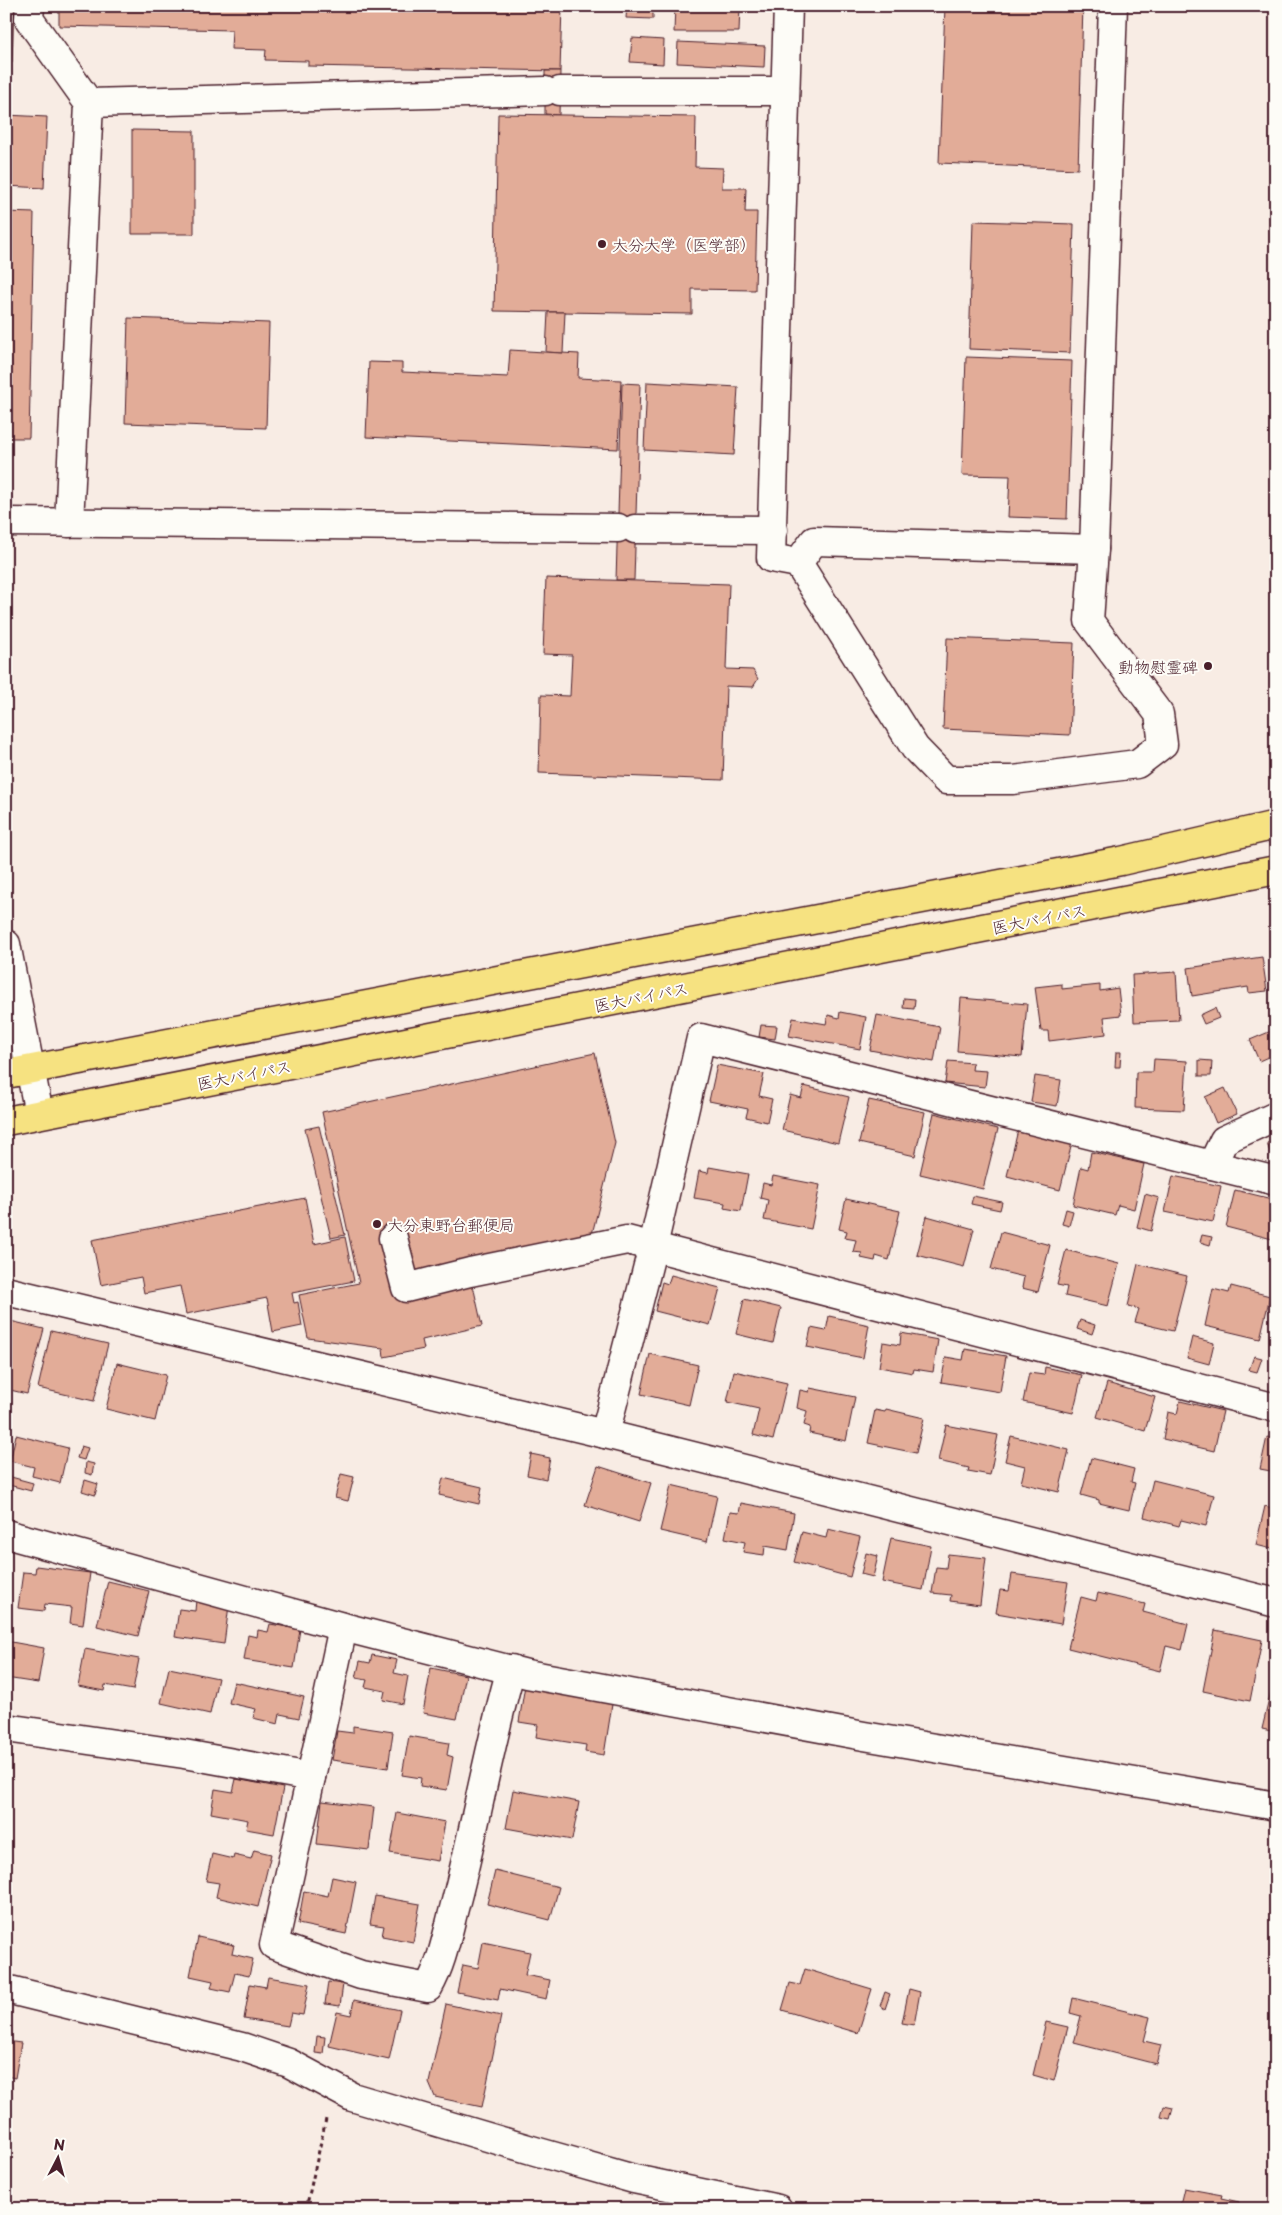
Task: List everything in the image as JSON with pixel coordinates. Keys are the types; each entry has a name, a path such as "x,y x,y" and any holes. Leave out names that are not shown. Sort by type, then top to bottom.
{"main road":[{"path":"18,1072 1122,861 1276,825"},
{"name":"医大バイパス","path":"6,1121 1276,870"}],"street":[{"path":"30,6 29,19 89,103 70,523"},
{"path":"788,6 771,558 798,563 915,748 946,780 1013,780 1138,764 1163,744 1159,714 1089,621 1094,549 1112,6"},
{"path":"89,103 553,91 785,91"},
{"path":"6,522 773,530"},
{"path":"798,563 814,540 1094,549"},
{"path":"6,944 18,1072 39,1114"},
{"path":"605,1434 654,1246 701,1038 1276,1181"},
{"path":"1212,1165 1224,1140 1276,1116"},
{"path":"393,1238 406,1288 470,1272 627,1240 1276,1408"},
{"path":"6,1291 605,1434 1276,1603"},
{"path":"6,1534 343,1627 511,1670 864,1736 1276,1806"},
{"path":"343,1627 274,1945 361,1975 428,1988 437,1973 456,1902 497,1716 511,1670"},
{"path":"6,1728 184,1754 311,1777"},
{"path":"6,1989 242,2047 289,2063 352,2097 634,2179 778,2209"}],"path":[{"path":"306,2209 334,2087"}],"building":[{"path":"6,6 14,6 12,62 6,62"},
{"path":"59,6 562,6 560,71 308,66 308,61 265,60 266,50 231,49 232,30 59,26"},
{"path":"627,6 653,6 653,19 626,18"},
{"path":"675,6 740,6 739,32 674,32"},
{"path":"945,6 1083,6 1078,169 939,163"},
{"path":"632,38 664,40 663,64 630,62"},
{"path":"678,42 765,46 764,67 677,63"},
{"path":"545,71 560,71 559,115 545,114"},
{"path":"498,114 696,117 695,167 723,168 722,188 746,188 745,212 757,212 755,290 692,289 692,314 494,311"},
{"path":"6,115 47,117 44,188 6,186"},
{"path":"132,130 194,131 194,234 132,234"},
{"path":"6,212 34,213 29,438 6,438"},
{"path":"973,221 1074,224 1070,353 969,349"},
{"path":"548,312 565,312 563,353 546,352"},
{"path":"128,318 269,323 266,428 125,423"},
{"path":"510,350 579,354 578,378 621,380 618,449 366,437 369,362 402,363 402,372 508,377"},
{"path":"966,357 1072,361 1067,519 1008,517 1010,476 962,475"},
{"path":"647,382 738,387 734,455 644,450"},
{"path":"622,383 640,384 634,580 616,580"},
{"path":"546,578 729,584 726,669 753,670 758,679 753,687 726,686 723,780 539,773 541,695 570,696 572,655 543,654"},
{"path":"947,638 1074,643 1070,735 943,729"},
{"path":"1262,957 1267,991 1249,993 1248,987 1192,996 1188,968"},
{"path":"1176,972 1179,1020 1134,1022 1132,975"},
{"path":"1062,984 1062,989 1100,985 1100,991 1118,988 1121,1015 1104,1017 1106,1034 1049,1041 1048,1031 1041,1031 1035,987"},
{"path":"904,998 915,999 914,1009 903,1008"},
{"path":"961,998 1027,1004 1022,1057 957,1051"},
{"path":"1215,1008 1219,1018 1204,1024 1200,1015"},
{"path":"840,1012 866,1017 860,1049 789,1036 793,1018 826,1024 828,1015 839,1018"},
{"path":"877,1015 940,1027 934,1062 870,1050"},
{"path":"761,1025 777,1026 775,1039 759,1037"},
{"path":"1276,1029 1276,1063 1272,1065 1268,1057 1259,1061 1250,1040"},
{"path":"1116,1052 1121,1052 1120,1067 1115,1067"},
{"path":"595,1053 615,1143 592,1234 470,1272 482,1326 422,1340 424,1349 384,1357 383,1348 308,1338 299,1295 359,1283 322,1112"},
{"path":"1154,1059 1187,1061 1184,1110 1135,1108 1136,1072 1153,1072"},
{"path":"1199,1060 1212,1061 1211,1076 1199,1076"},
{"path":"948,1061 973,1063 972,1070 987,1071 985,1087 945,1083"},
{"path":"717,1065 764,1074 759,1096 772,1099 767,1122 746,1117 748,1109 709,1101"},
{"path":"1035,1076 1061,1080 1057,1106 1031,1102"},
{"path":"804,1086 849,1097 838,1143 782,1130 790,1095 801,1098"},
{"path":"1225,1088 1237,1114 1216,1123 1205,1097"},
{"path":"869,1100 925,1112 915,1156 859,1143"},
{"path":"934,1113 998,1129 983,1189 920,1174"},
{"path":"319,1126 345,1235 331,1238 305,1129"},
{"path":"1018,1130 1072,1143 1060,1190 1007,1176"},
{"path":"1275,1140 1276,1160 1273,1161 1267,1143"},
{"path":"1091,1152 1144,1164 1134,1209 1118,1205 1115,1215 1073,1205 1081,1167 1088,1169"},
{"path":"709,1167 748,1174 741,1211 724,1208 725,1203 694,1198 699,1171 708,1173"},
{"path":"773,1176 820,1185 811,1229 764,1220 768,1200 760,1198 763,1183 771,1185"},
{"path":"1173,1176 1221,1186 1213,1222 1165,1212"},
{"path":"1235,1190 1276,1200 1276,1240 1226,1227"},
{"path":"1145,1194 1159,1198 1151,1231 1137,1227"},
{"path":"973,1196 1002,1202 1000,1210 971,1204"},
{"path":"305,1198 314,1244 345,1237 354,1281 292,1293 294,1303 298,1302 302,1326 273,1332 267,1298 186,1314 180,1286 144,1293 141,1277 101,1285 92,1240"},
{"path":"846,1199 900,1211 889,1260 876,1256 875,1261 861,1258 862,1253 853,1252 856,1240 845,1238 847,1231 839,1229"},
{"path":"1066,1209 1073,1211 1069,1226 1062,1224"},
{"path":"927,1216 974,1229 964,1267 917,1255"},
{"path":"1001,1232 1050,1245 1038,1292 1022,1288 1024,1277 991,1269"},
{"path":"1202,1235 1212,1237 1210,1245 1200,1242"},
{"path":"1274,1249 1276,1249 1276,1262 1271,1261"},
{"path":"1066,1250 1119,1264 1108,1306 1065,1296 1067,1287 1057,1285"},
{"path":"1138,1264 1187,1276 1173,1331 1135,1322 1139,1309 1128,1306"},
{"path":"671,1275 720,1288 710,1325 655,1311 662,1282 668,1284"},
{"path":"1231,1286 1270,1296 1260,1339 1205,1326 1213,1289 1229,1293"},
{"path":"744,1299 781,1308 773,1343 736,1334"},
{"path":"829,1316 869,1325 863,1358 807,1347 811,1328 826,1331"},
{"path":"6,1320 44,1329 27,1394 6,1389"},
{"path":"1080,1320 1095,1325 1092,1334 1077,1329"},
{"path":"51,1331 108,1344 94,1401 38,1388"},
{"path":"901,1333 938,1340 933,1372 914,1369 913,1373 879,1367 883,1342 900,1345"},
{"path":"1192,1337 1214,1343 1209,1364 1187,1358"},
{"path":"965,1349 1006,1356 1000,1392 941,1382 946,1357 963,1360"},
{"path":"650,1354 698,1365 689,1405 641,1394"},
{"path":"1254,1356 1262,1358 1257,1372 1249,1370"},
{"path":"117,1363 166,1375 155,1421 106,1409"},
{"path":"1045,1367 1082,1375 1073,1413 1023,1402 1029,1373 1044,1375"},
{"path":"734,1371 787,1383 773,1440 753,1435 759,1409 727,1402"},
{"path":"1107,1383 1155,1397 1145,1431 1097,1417"},
{"path":"810,1388 855,1397 846,1441 809,1433 810,1427 804,1425 807,1411 797,1408 800,1390 809,1392"},
{"path":"1180,1401 1223,1411 1214,1451 1163,1439 1168,1412 1177,1414"},
{"path":"886,1409 924,1418 916,1453 868,1443 875,1410 885,1412"},
{"path":"946,1425 998,1435 990,1475 968,1471 969,1468 938,1461"},
{"path":"16,1435 68,1448 60,1483 32,1476 34,1467 10,1461"},
{"path":"1011,1436 1069,1450 1059,1492 1021,1483 1025,1466 1005,1461"},
{"path":"1267,1437 1276,1439 1276,1472 1260,1469"},
{"path":"81,1446 88,1448 84,1460 77,1458"},
{"path":"531,1454 550,1458 546,1479 527,1475"},
{"path":"1091,1458 1134,1469 1131,1482 1135,1483 1129,1510 1099,1503 1099,1500 1081,1495"},
{"path":"86,1462 94,1464 92,1475 85,1473"},
{"path":"598,1466 651,1483 639,1522 585,1505"},
{"path":"341,1474 354,1477 348,1501 335,1498"},
{"path":"11,1477 33,1483 31,1491 9,1485"},
{"path":"443,1478 482,1487 479,1504 439,1495"},
{"path":"85,1480 98,1484 95,1495 82,1491"},
{"path":"1153,1480 1214,1495 1206,1526 1181,1520 1179,1526 1144,1517"},
{"path":"671,1485 717,1496 707,1542 660,1531"},
{"path":"741,1503 794,1513 788,1550 765,1546 764,1555 743,1552 745,1542 725,1538 730,1512 739,1513"},
{"path":"1265,1506 1276,1509 1276,1550 1256,1545"},
{"path":"828,1529 860,1537 850,1577 794,1562 802,1532 826,1538"},
{"path":"891,1538 931,1546 923,1590 882,1582"},
{"path":"866,1553 878,1556 873,1577 861,1574"},
{"path":"948,1554 986,1558 980,1605 950,1601 951,1595 932,1593 936,1567 946,1568"},
{"path":"36,1566 90,1573 83,1625 70,1623 72,1607 45,1604 44,1611 18,1608 23,1572 35,1573"},
{"path":"1012,1574 1068,1582 1061,1624 996,1613 1000,1590 1009,1591"},
{"path":"108,1581 149,1591 138,1636 97,1626"},
{"path":"1098,1593 1145,1604 1143,1612 1188,1624 1182,1650 1166,1646 1160,1671 1068,1648 1081,1597 1096,1601"},
{"path":"196,1600 229,1605 224,1644 175,1637 179,1609 195,1611"},
{"path":"270,1624 300,1629 294,1668 244,1660 248,1635 257,1637 258,1630 268,1632"},
{"path":"1215,1630 1262,1640 1250,1701 1203,1691"},
{"path":"6,1641 44,1648 38,1683 6,1678"},
{"path":"85,1649 139,1659 133,1690 105,1685 104,1691 78,1686"},
{"path":"372,1655 397,1660 394,1673 408,1676 403,1704 383,1700 385,1691 365,1687 367,1680 356,1678 360,1661 370,1663"},
{"path":"169,1668 218,1678 210,1714 161,1703"},
{"path":"431,1668 466,1675 457,1719 423,1713"},
{"path":"1276,1670 1276,1732 1262,1729"},
{"path":"234,1682 304,1697 299,1718 280,1714 278,1724 253,1718 256,1709 229,1703"},
{"path":"525,1685 613,1698 604,1755 585,1752 586,1745 536,1737 538,1725 519,1722"},
{"path":"353,1726 393,1732 388,1768 332,1760 337,1731 353,1733"},
{"path":"409,1736 449,1743 447,1755 453,1757 447,1790 420,1786 421,1778 402,1775"},
{"path":"236,1779 283,1788 274,1834 246,1829 248,1820 211,1813 215,1789 233,1792"},
{"path":"513,1790 579,1802 572,1840 506,1828"},
{"path":"322,1801 374,1807 369,1850 317,1844"},
{"path":"397,1813 445,1822 438,1861 390,1853"},
{"path":"254,1850 271,1854 258,1907 216,1897 219,1883 206,1881 212,1854 233,1859 234,1855 251,1859"},
{"path":"495,1871 559,1887 550,1920 487,1904"},
{"path":"332,1877 356,1882 346,1934 298,1924 304,1891 328,1896"},
{"path":"375,1896 420,1904 413,1942 382,1936 384,1926 370,1924"},
{"path":"198,1937 234,1945 232,1954 253,1959 249,1976 235,1973 230,1992 211,1988 213,1981 190,1976"},
{"path":"483,1942 530,1952 525,1975 550,1980 546,1999 500,1989 498,2000 457,1992 463,1965 478,1968"},
{"path":"805,1969 872,1989 858,2033 782,2010 790,1983 800,1985"},
{"path":"268,1977 309,1984 303,2015 291,2013 288,2026 244,2019 250,1984 266,1987"},
{"path":"328,1982 343,1984 340,2006 325,2004"},
{"path":"909,1989 920,1992 914,2025 902,2023"},
{"path":"885,1992 890,1994 885,2009 880,2006"},
{"path":"1073,1998 1150,2017 1144,2041 1161,2045 1156,2064 1074,2043 1081,2016 1070,2013"},
{"path":"354,2000 400,2010 389,2060 329,2046 337,2012 351,2015"},
{"path":"446,2004 501,2016 482,2107 435,2097 429,2083"},
{"path":"1046,2022 1068,2027 1054,2081 1033,2075"},
{"path":"317,2036 325,2037 323,2054 315,2053"},
{"path":"6,2041 21,2043 15,2078 6,2076"},
{"path":"1164,2106 1173,2108 1170,2119 1161,2117"},
{"path":"1184,2188 1222,2195 1221,2198 1239,2202 1238,2207 1246,2209 1179,2209"}],"place":[{"name":"大分大学（医学部）","path":"602,244"},
{"name":"動物慰霊碑","path":"1208,666"},
{"name":"大分東野台郵便局","path":"377,1224"}]}
